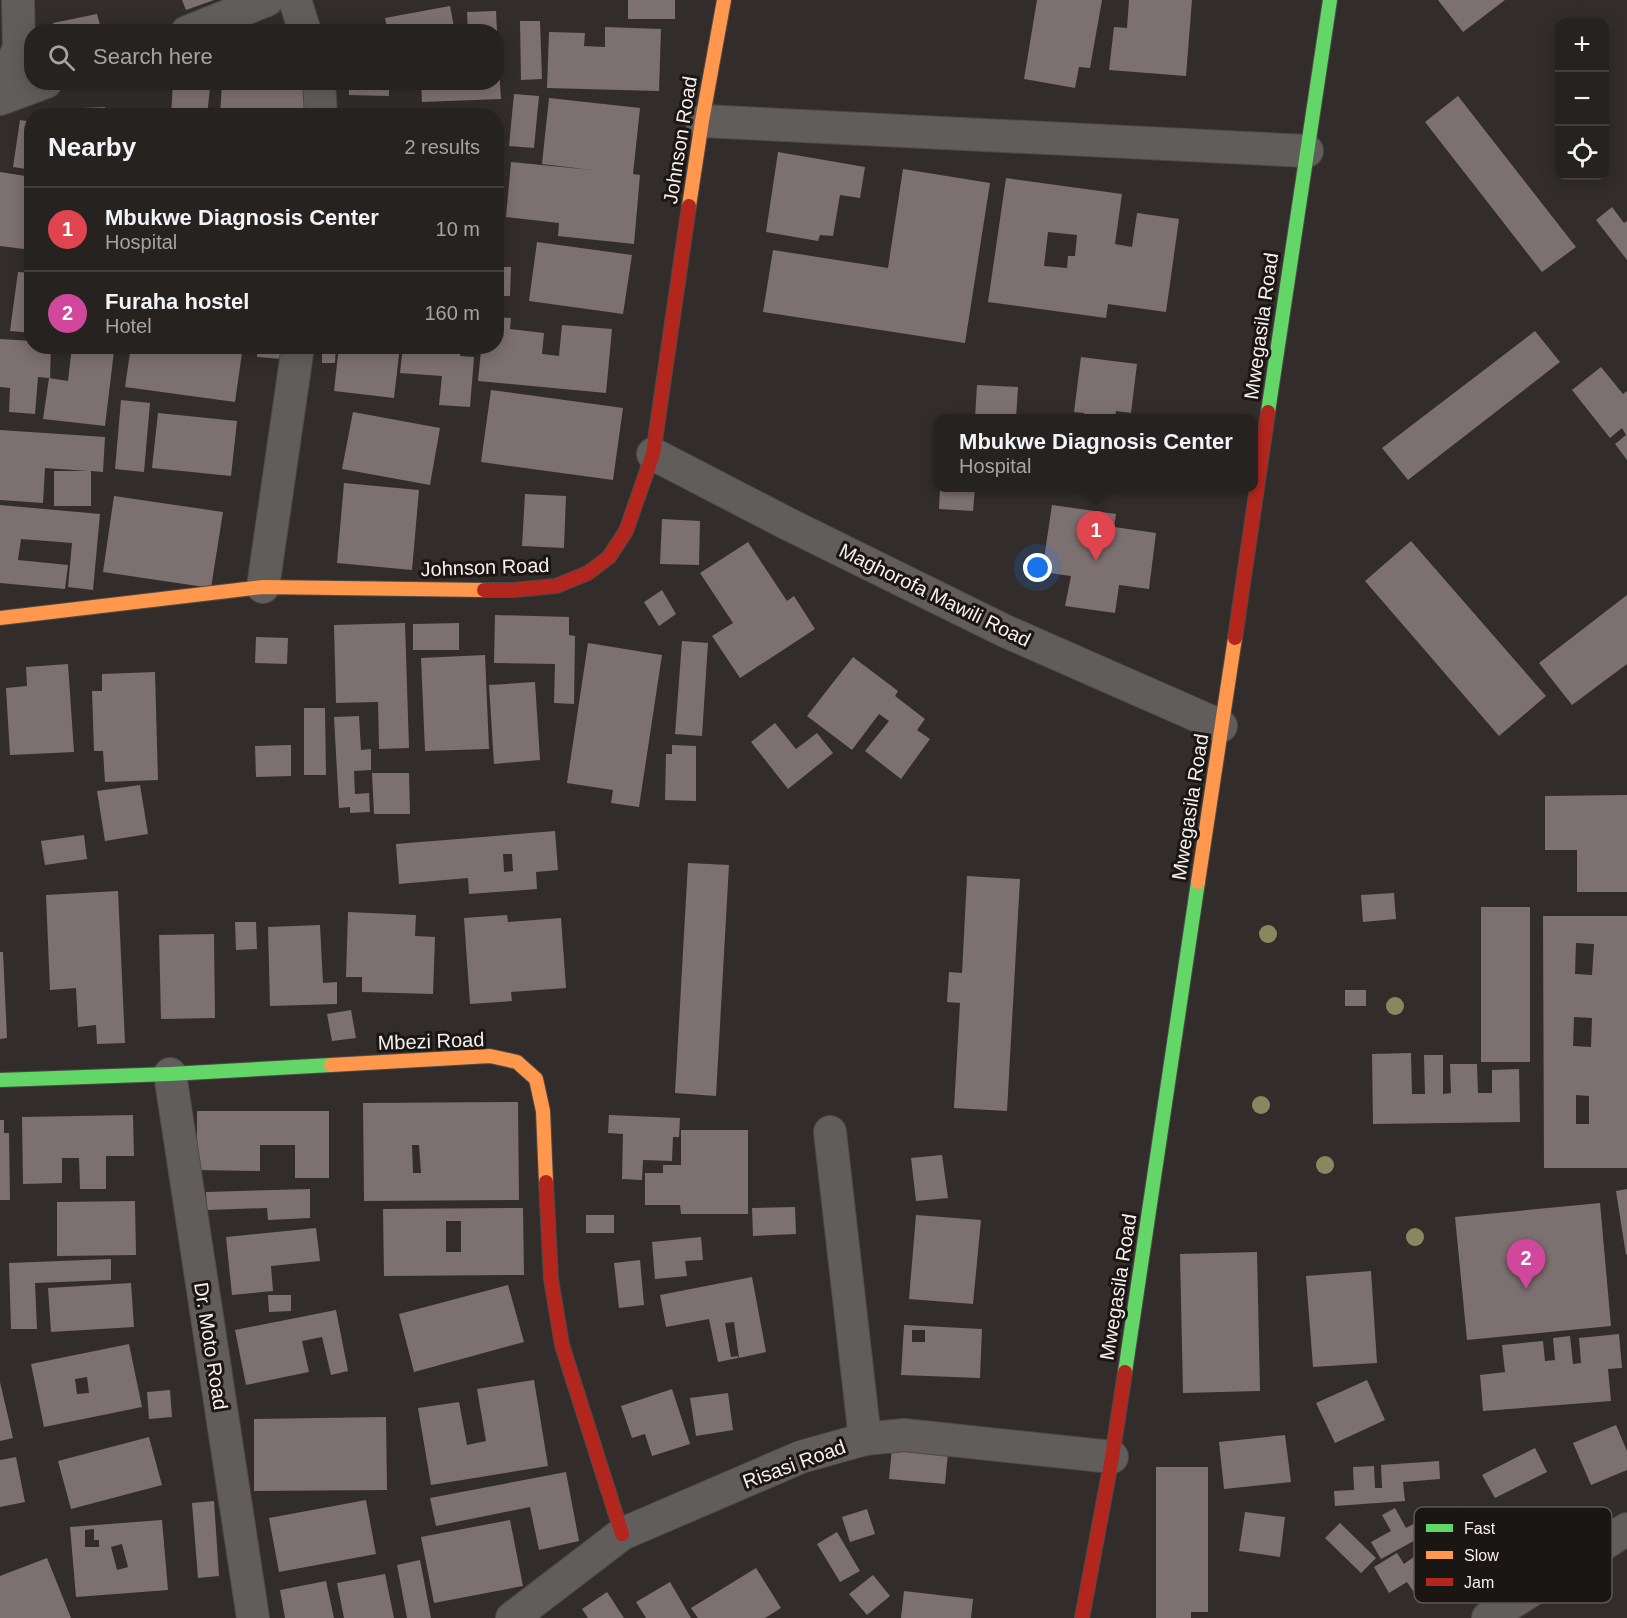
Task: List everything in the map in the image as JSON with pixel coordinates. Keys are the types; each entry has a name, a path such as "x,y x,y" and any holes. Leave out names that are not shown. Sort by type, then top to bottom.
{"street":[{"path":"0,94 19,47 18,0"},
{"path":"207,24 267,0"},
{"path":"295,0 302,24"},
{"name":"Johnson Road","path":"0,618 263,587 514,590 556,586 588,573 609,557 626,531 653,454 702,122 724,0"},
{"name":"Mwegasila Road","path":"1258,479 1330,0"},
{"path":"0,99 24,90"},
{"path":"319,90 320,108"},
{"path":"702,122 1307,151"},
{"path":"263,587 297,354"},
{"name":"Maghorofa Mawili Road","path":"653,454 788,524 1005,631 1221,726"},
{"name":"Mwegasila Road","path":"1082,1618 1112,1457 1256,492"},
{"name":"Mbezi Road","path":"0,1080 170,1074 490,1056 517,1062 536,1079 543,1111 551,1279 562,1345 622,1534"},
{"name":"Dr. Moto Road","path":"170,1074 253,1618"},
{"path":"830,1132 866,1439"},
{"name":"Risasi Road","path":"512,1618 622,1534 801,1457 866,1439 904,1435 1112,1457"},
{"path":"1612,1539 1627,1529"},
{"path":"1488,1618 1511,1603"}],"building":[{"path":"182,0 214,0 186,10"},
{"path":"628,0 675,0 675,19 628,19"},
{"path":"1037,0 1102,0 1090,68 1079,67 1075,88 1024,79"},
{"path":"1129,0 1192,0 1186,76 1109,70 1114,27 1127,28"},
{"path":"1438,0 1505,0 1463,32"},
{"path":"450,6 453,24 386,24 385,18"},
{"path":"496,11 497,24 468,24 467,12"},
{"path":"97,14 100,24 53,24"},
{"path":"520,21 540,21 542,79 521,80"},
{"path":"605,27 661,29 659,91 547,88 549,32 585,33 584,46 605,47"},
{"path":"173,90 210,90 208,108 171,108"},
{"path":"222,90 307,90 311,108 220,108"},
{"path":"349,90 389,90 389,96 349,95"},
{"path":"421,90 500,90 501,99 422,102"},
{"path":"514,94 539,96 534,148 509,146"},
{"path":"1458,96 1576,247 1542,272 1425,122"},
{"path":"549,98 640,108 633,174 640,175 634,244 558,236 559,223 506,217 511,162 592,170 542,164"},
{"path":"20,120 24,121 24,169 13,167"},
{"path":"778,152 865,167 860,198 840,195 833,236 820,235 818,241 766,232"},
{"path":"903,169 990,183 965,343 763,312 773,250 888,268"},
{"path":"0,172 24,176 24,249 0,246"},
{"path":"1006,178 1122,194 1115,244 1132,247 1137,213 1179,219 1166,312 1108,304 1106,318 988,302","holes":["1048,232 1077,235 1075,256 1068,256 1067,268 1044,266"]},
{"path":"1612,207 1624,223 1627,221 1627,260 1596,220"},
{"path":"537,242 632,255 623,314 529,301"},
{"path":"504,267 511,267 510,296 504,296"},
{"path":"18,272 24,272 24,332 10,331"},
{"path":"504,318 511,318 510,329 544,333 542,354 559,356 562,325 612,329 606,393 478,381 481,354 504,354"},
{"path":"1535,331 1560,362 1408,480 1382,448"},
{"path":"0,339 24,340 24,354 51,354 50,378 38,377 35,414 9,412 10,388 0,387"},
{"path":"71,354 114,354 105,426 43,419 49,378 68,381"},
{"path":"130,354 242,354 235,402 125,387"},
{"path":"257,354 282,354 282,359 257,357"},
{"path":"322,354 336,354 335,363 322,363"},
{"path":"338,354 399,354 394,398 334,391"},
{"path":"402,354 460,354 460,356 474,357 470,407 439,405 442,376 400,373"},
{"path":"1081,357 1137,364 1131,413 1116,411 1116,414 1084,414 1074,412"},
{"path":"1601,367 1623,394 1627,391 1627,460 1615,444 1626,435 1622,428 1610,438 1572,390"},
{"path":"977,385 1018,387 1016,414 975,414"},
{"path":"491,390 623,408 613,480 481,462"},
{"path":"121,400 150,403 144,472 115,469"},
{"path":"353,412 440,428 430,485 342,469"},
{"path":"158,413 237,421 231,476 152,468"},
{"path":"0,430 105,437 103,472 91,471 91,506 54,506 54,471 88,471 45,468 43,503 0,500"},
{"path":"344,483 419,490 412,570 337,563"},
{"path":"940,492 975,492 973,511 939,509"},
{"path":"525,494 566,496 564,548 522,546"},
{"path":"114,496 223,512 211,588 103,572"},
{"path":"0,505 100,514 93,590 68,587 72,543 21,539 18,560 68,565 65,589 0,583"},
{"path":"1052,505 1116,514 1114,527 1156,533 1149,589 1119,585 1115,613 1065,606 1071,576 1042,572"},
{"path":"662,519 700,521 699,565 660,564"},
{"path":"1411,541 1546,696 1499,736 1365,581"},
{"path":"748,542 787,601 794,596 815,629 740,678 712,636 733,623 700,573"},
{"path":"662,590 676,614 659,626 644,602"},
{"path":"1627,595 1627,664 1572,705 1539,663"},
{"path":"495,615 569,617 569,635 575,636 574,704 554,703 555,664 494,663"},
{"path":"405,623 409,748 379,749 378,702 336,703 334,625"},
{"path":"459,623 459,650 413,650 413,624"},
{"path":"256,637 288,638 287,664 255,663"},
{"path":"682,641 708,643 702,736 675,734"},
{"path":"588,643 662,655 639,807 611,803 613,790 567,783"},
{"path":"485,655 489,749 425,751 421,658"},
{"path":"853,657 898,691 895,696 925,719 917,730 930,739 901,779 865,751 889,721 879,714 852,750 807,716"},
{"path":"68,664 74,752 10,755 6,688 27,686 26,667"},
{"path":"155,672 158,780 105,782 103,751 94,751 92,691 102,691 102,674"},
{"path":"535,682 540,760 494,764 489,685"},
{"path":"304,708 325,708 326,775 304,775"},
{"path":"359,716 361,750 371,749 371,770 354,771 355,794 369,793 370,812 350,813 350,807 339,808 334,717"},
{"path":"775,723 796,749 817,733 833,753 788,789 751,742"},
{"path":"291,745 291,776 256,777 255,746"},
{"path":"672,745 696,746 696,801 665,800 666,754 672,754"},
{"path":"372,773 409,773 410,814 374,814"},
{"path":"140,785 148,834 105,841 97,791"},
{"path":"1627,795 1627,892 1577,892 1577,850 1545,850 1545,796"},
{"path":"555,831 558,870 536,872 537,889 469,894 468,878 399,884 396,844","holes":["503,854 512,854 513,871 504,872"]},
{"path":"84,835 87,859 45,865 41,841"},
{"path":"688,863 729,865 716,1096 675,1093"},
{"path":"967,876 1020,879 1007,1111 954,1108 960,1003 947,1002 949,972 962,973"},
{"path":"118,891 125,1043 97,1044 96,1025 78,1027 76,988 50,990 46,895"},
{"path":"1394,893 1396,919 1363,922 1361,895"},
{"path":"1481,907 1530,907 1530,1062 1481,1062"},
{"path":"348,912 416,915 415,936 435,937 433,994 362,992 362,977 346,977"},
{"path":"507,915 508,922 561,918 566,988 511,992 512,1001 470,1004 464,918"},
{"path":"1543,916 1627,916 1627,1168 1544,1168","holes":["1576,943 1594,944 1592,975 1575,974","1574,1017 1592,1018 1591,1047 1573,1046","1576,1095 1589,1096 1589,1124 1576,1124"]},
{"path":"235,922 256,922 257,949 236,950"},
{"path":"320,925 323,983 337,982 337,1004 270,1006 268,927"},
{"path":"214,934 215,1018 161,1019 159,935"},
{"path":"0,952 3,952 7,1038 0,1039"},
{"path":"1345,990 1366,990 1366,1006 1345,1006"},
{"path":"351,1010 356,1038 332,1041 327,1014"},
{"path":"1411,1053 1412,1094 1425,1094 1424,1055 1443,1055 1443,1094 1451,1093 1450,1064 1477,1064 1478,1093 1492,1093 1492,1070 1519,1069 1520,1122 1373,1124 1372,1054"},
{"path":"518,1102 519,1200 364,1201 363,1103","holes":["412,1145 419,1145 421,1173 413,1173"]},
{"path":"197,1111 329,1111 329,1178 295,1178 295,1145 260,1145 260,1171 197,1170"},
{"path":"133,1115 134,1156 106,1156 106,1189 80,1189 79,1158 62,1158 62,1183 23,1184 22,1117"},
{"path":"609,1115 680,1118 679,1137 673,1137 672,1161 643,1160 642,1180 622,1179 623,1134 608,1133"},
{"path":"0,1120 4,1120 4,1133 9,1133 10,1200 0,1200"},
{"path":"681,1130 748,1130 748,1214 681,1214 680,1205 645,1205 645,1173 663,1173 663,1165 681,1165"},
{"path":"942,1155 948,1198 916,1201 911,1158"},
{"path":"310,1189 310,1218 268,1220 267,1208 207,1210 206,1192"},
{"path":"1627,1189 1627,1254 1626,1255 1616,1191"},
{"path":"135,1201 136,1255 57,1256 57,1202"},
{"path":"1600,1203 1611,1326 1467,1340 1455,1217"},
{"path":"795,1207 796,1234 753,1236 752,1208"},
{"path":"523,1208 524,1275 384,1276 383,1209","holes":["446,1221 461,1221 461,1252 446,1252"]},
{"path":"586,1215 614,1215 614,1233 586,1233"},
{"path":"916,1215 981,1220 973,1304 909,1299"},
{"path":"316,1228 320,1261 271,1266 273,1291 232,1295 226,1237"},
{"path":"701,1237 703,1260 685,1261 687,1276 655,1279 652,1242"},
{"path":"1257,1252 1260,1391 1183,1393 1180,1254"},
{"path":"111,1259 111,1280 35,1283 37,1329 11,1329 9,1263"},
{"path":"640,1260 644,1305 619,1308 614,1263"},
{"path":"1371,1271 1377,1363 1313,1367 1306,1276"},
{"path":"752,1277 766,1352 739,1358 734,1322 725,1323 731,1357 738,1356 738,1358 718,1362 709,1319 666,1327 660,1295"},
{"path":"131,1283 134,1327 51,1332 48,1288"},
{"path":"508,1285 524,1342 414,1372 399,1314"},
{"path":"268,1295 291,1295 291,1311 269,1312"},
{"path":"336,1310 348,1371 331,1375 322,1337 302,1341 309,1372 246,1385 235,1330"},
{"path":"904,1325 982,1329 980,1378 901,1375","holes":["912,1330 925,1330 925,1342 912,1342"]},
{"path":"1619,1334 1622,1368 1608,1369 1611,1401 1483,1411 1480,1375 1505,1372 1502,1345 1543,1341 1545,1361 1555,1360 1553,1338 1570,1336 1573,1364 1581,1363 1579,1338"},
{"path":"129,1344 142,1407 44,1427 31,1364","holes":["87,1377 89,1393 77,1394 75,1379"]},
{"path":"534,1380 548,1466 431,1485 418,1408 459,1402 467,1445 486,1441 477,1389"},
{"path":"1367,1380 1385,1420 1335,1443 1316,1403"},
{"path":"0,1382 13,1438 0,1441"},
{"path":"672,1389 690,1444 652,1456 645,1434 632,1438 621,1406"},
{"path":"170,1390 172,1417 149,1419 147,1392"},
{"path":"728,1393 733,1430 696,1436 690,1398"},
{"path":"386,1417 387,1490 254,1491 254,1419"},
{"path":"1616,1425 1627,1451 1627,1470 1591,1485 1573,1443"},
{"path":"1285,1435 1291,1482 1224,1489 1219,1442"},
{"path":"149,1437 162,1485 71,1509 58,1461"},
{"path":"892,1448 948,1453 945,1484 889,1479"},
{"path":"1535,1448 1547,1472 1495,1498 1482,1475"},
{"path":"16,1457 25,1502 0,1507 0,1460"},
{"path":"1439,1461 1440,1479 1403,1482 1405,1501 1335,1506 1334,1491 1354,1490 1353,1467 1374,1466 1375,1488 1382,1488 1381,1465"},
{"path":"1156,1467 1208,1467 1208,1612 1191,1612 1191,1618 1156,1618"},
{"path":"566,1472 579,1541 539,1550 530,1507 436,1526 430,1498"},
{"path":"366,1500 376,1554 279,1572 269,1518"},
{"path":"214,1501 219,1576 198,1578 192,1503"},
{"path":"1395,1508 1406,1528 1414,1524 1414,1541 1381,1559 1371,1542 1391,1531 1382,1515"},
{"path":"867,1509 875,1534 850,1542 842,1517"},
{"path":"1245,1512 1285,1517 1280,1557 1239,1551"},
{"path":"162,1520 168,1590 76,1597 70,1527","holes":["94,1529 94,1540 99,1540 99,1547 85,1547 85,1530","122,1544 128,1567 117,1570 111,1547"]},
{"path":"510,1520 523,1586 434,1603 421,1537"},
{"path":"1340,1523 1376,1558 1361,1573 1325,1538"},
{"path":"837,1532 860,1571 840,1582 817,1544"},
{"path":"1397,1553 1404,1564 1414,1557 1414,1592 1407,1582 1389,1593 1374,1567"},
{"path":"47,1558 71,1618 0,1618 0,1576"},
{"path":"420,1560 431,1618 407,1618 397,1565"},
{"path":"756,1568 781,1608 765,1618 698,1618 691,1608"},
{"path":"385,1574 394,1618 344,1618 337,1583"},
{"path":"873,1575 890,1596 867,1615 849,1594"},
{"path":"326,1581 334,1618 285,1618 280,1590"},
{"path":"670,1582 691,1618 646,1618 636,1602"},
{"path":"904,1591 973,1599 971,1618 901,1618"},
{"path":"607,1592 624,1618 588,1618 582,1609"}],"traffic: fast":[{"path":"1268,412 1330,0"},
{"path":"1125,1372 1198,882"},
{"path":"0,1080 331,1065"}],"traffic: slow":[{"path":"689,206 724,0"},
{"path":"0,618 263,587 484,590"},
{"path":"1198,882 1235,638"},
{"path":"331,1065 490,1056 517,1062 536,1079 543,1111 546,1182"}],"traffic: jam":[{"path":"484,590 556,586 588,573 609,557 626,531 653,454 689,206"},
{"path":"1258,480 1268,412"},
{"path":"1235,638 1256,492"},
{"path":"546,1182 551,1279 562,1345 622,1534"},
{"path":"1082,1618 1112,1457 1125,1372"}],"place":[{"name":"Mbukwe Diagnosis Center","path":"1096,561"},
{"name":"Furaha hostel","path":"1526,1289"}]}
